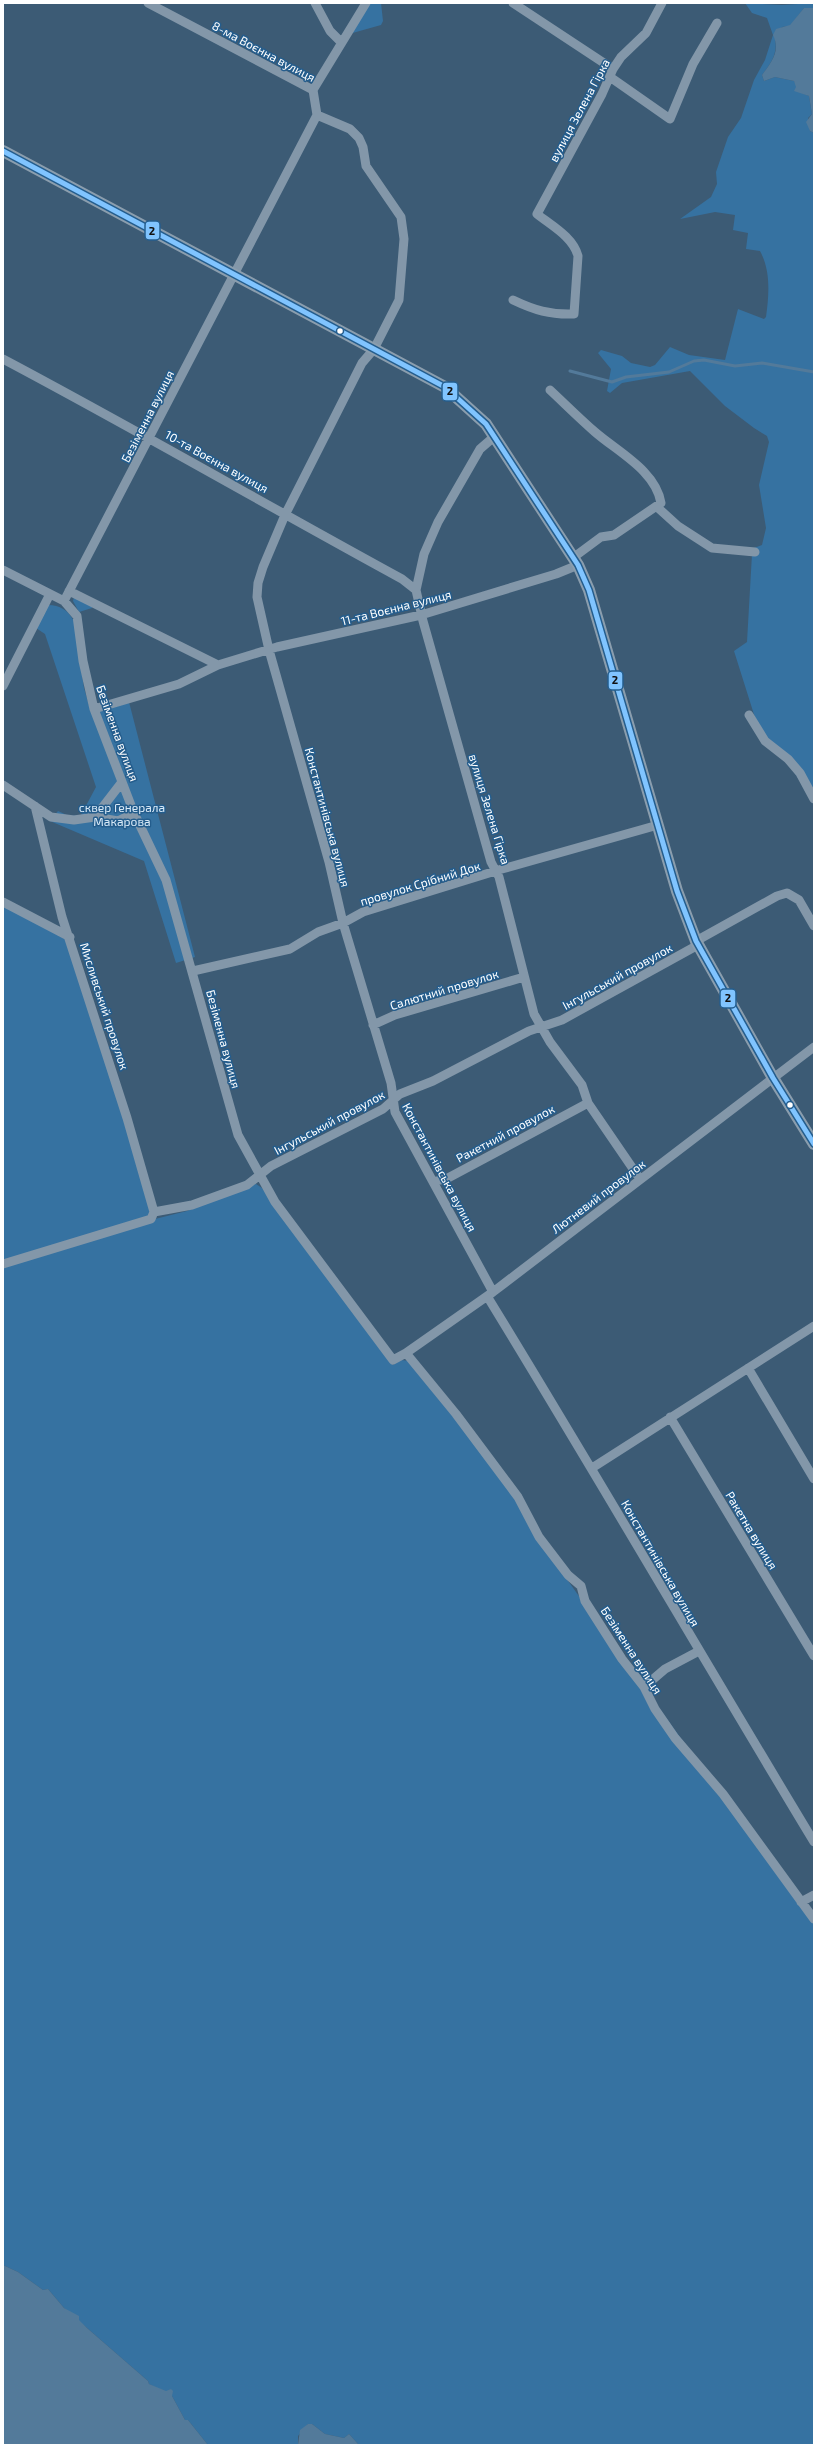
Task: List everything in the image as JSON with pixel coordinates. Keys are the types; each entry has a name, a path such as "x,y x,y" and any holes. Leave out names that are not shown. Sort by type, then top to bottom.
{"street":[{"name":"8-ма Воєнна вулиця","path":"148,3 313,90 317,114"},
{"path":"315,3 330,31 340,42"},
{"path":"313,90 340,42 366,3"},
{"path":"513,3 611,73 670,119 693,64 717,23"},
{"name":"вулиця Зелена Гірка","path":"513,300 534,310 554,315 574,314 578,256 576,248 571,241 537,214 611,73 621,57 646,33 662,3"},
{"path":"317,114 350,129 359,138 363,147 366,166 371,176 401,217 404,239 399,300 374,349"},
{"name":"Безіменна вулиця","path":"317,114 64,601 77,616 83,661 94,709 134,813 166,880 193,971 238,1135 261,1174 275,1202 393,1360"},
{"path":"3,151 445,387 468,405 495,436 576,561 589,590 677,891 697,943 773,1078 814,1144"},
{"name":"Константинівська вулиця","path":"374,349 362,363 285,515 258,583 260,614 269,650 329,862 342,923 391,1084 393,1102 396,1112 490,1294 699,1650 814,1842"},
{"name":"10-та Воєнна вулиця","path":"3,359 150,438 285,515 402,579 416,590"},
{"path":"550,390 596,434 617,448 637,466 659,495 661,503 657,507 678,526 712,548 755,552"},
{"name":"вулиця Зелена Гірка","path":"495,436 480,449 438,522 424,554 416,590 421,615 491,862 496,872 534,1014 561,1059 582,1085 588,1103 640,1179"},
{"name":"11-та Воєнна вулиця","path":"94,709 179,684 218,665 269,650 421,615 556,574 576,561 601,538 614,535 657,507"},
{"path":"3,570 64,601"},
{"path":"69,591 218,665"},
{"path":"3,686 50,594"},
{"path":"749,716 765,741 788,759 800,773 814,798"},
{"path":"95,817 122,782"},
{"path":"3,785 51,817 74,820 95,817 118,821 134,813"},
{"name":"Мисливський провулок","path":"35,806 62,917 70,937 128,1118 154,1212"},
{"name":"провулок Срібний Док","path":"193,971 290,949 318,932 342,923 363,912 658,825"},
{"name":"Інгульський провулок","path":"3,1264 152,1219 154,1212 192,1205 247,1185 261,1174 393,1102 400,1094 433,1081 529,1031 562,1020 777,896 793,895 798,900 814,926"},
{"path":"3,902 70,937"},
{"name":"Салютний провулок","path":"373,1026 395,1015 524,978"},
{"name":"Лютневий провулок","path":"393,1360 406,1353 490,1294 640,1179 765,1086 773,1078 814,1047"},
{"name":"Ракетний провулок","path":"433,1182 448,1178 588,1103"},
{"path":"592,1468 620,1452 670,1417 814,1326"},
{"name":"Безіменна вулиця","path":"406,1353 456,1414 518,1497 544,1544 568,1575 581,1586 585,1601 622,1659 644,1687 655,1709 675,1738 722,1794 814,1919"},
{"path":"748,1368 814,1479"},
{"name":"Ракетна вулиця","path":"670,1417 814,1656"},
{"path":"644,1687 665,1669 699,1650"},
{"path":"802,1902 814,1896"}],"green space":[{"path":"370,3 381,3 383,21 381,25 349,34"},
{"path":"745,3 782,5 814,3 814,8 804,8 790,26 782,27 775,39 775,54 762,75 764,81 775,77 794,81 802,93 809,96 812,114 808,118 810,131 814,133 814,803 787,761 763,743 734,651 747,642 752,554 754,548 762,545 766,528 759,485 769,442 767,436 725,406 690,371 622,383 610,393 607,391 611,369 598,353 601,350 622,356 631,363 650,367 655,365 670,347 689,355 725,360 738,309 764,319 766,317 768,275 764,259 760,251 746,249 748,233 733,230 735,215 715,212 680,219 711,197 717,184 716,172 728,137 741,118 754,80 765,60 773,35 767,18 752,13"},
{"path":"74,597 92,606 92,608 79,612 73,601"},
{"name":"сквер Генерала Макарова","path":"48,605 63,609 74,621 84,688 91,712 129,702 195,957 176,963 144,861 50,821 58,811 69,816 81,815 96,787 45,634 36,628"},
{"path":"3,904 60,934 70,945 155,1219 187,1211 256,1184 262,1188 393,1365 401,1360 410,1361 517,1498 538,1539 814,1924 814,2445 359,2445 349,2434 344,2438 325,2434 312,2424 308,2424 298,2436 298,2445 208,2445 188,2420 185,2420 172,2396 149,2384 148,2381 64,2308 48,2289 43,2290 18,2272 3,2265"}],"shaded area":[{"path":"804,8 814,8 814,133 810,131 806,122 812,114 809,96 794,91 796,87 794,81 775,77 764,81 762,75 774,56 776,46 773,35 776,29 790,25"},
{"path":"3,2265 18,2272 43,2290 48,2289 64,2308 79,2316 79,2320 87,2328 148,2381 149,2384 166,2391 171,2389 173,2391 172,2396 185,2420 188,2420 208,2445 3,2445"},
{"path":"308,2424 312,2424 325,2434 344,2438 349,2434 359,2445 298,2445 300,2430"}],"waterway":[{"path":"570,371 612,382 626,377 669,372 694,361 704,360 735,366 762,363 814,372"}],"transit line":[{"name":"2","path":"3,151 445,387 486,424 578,565 589,590 677,891 696,941 773,1078 814,1144"}]}
